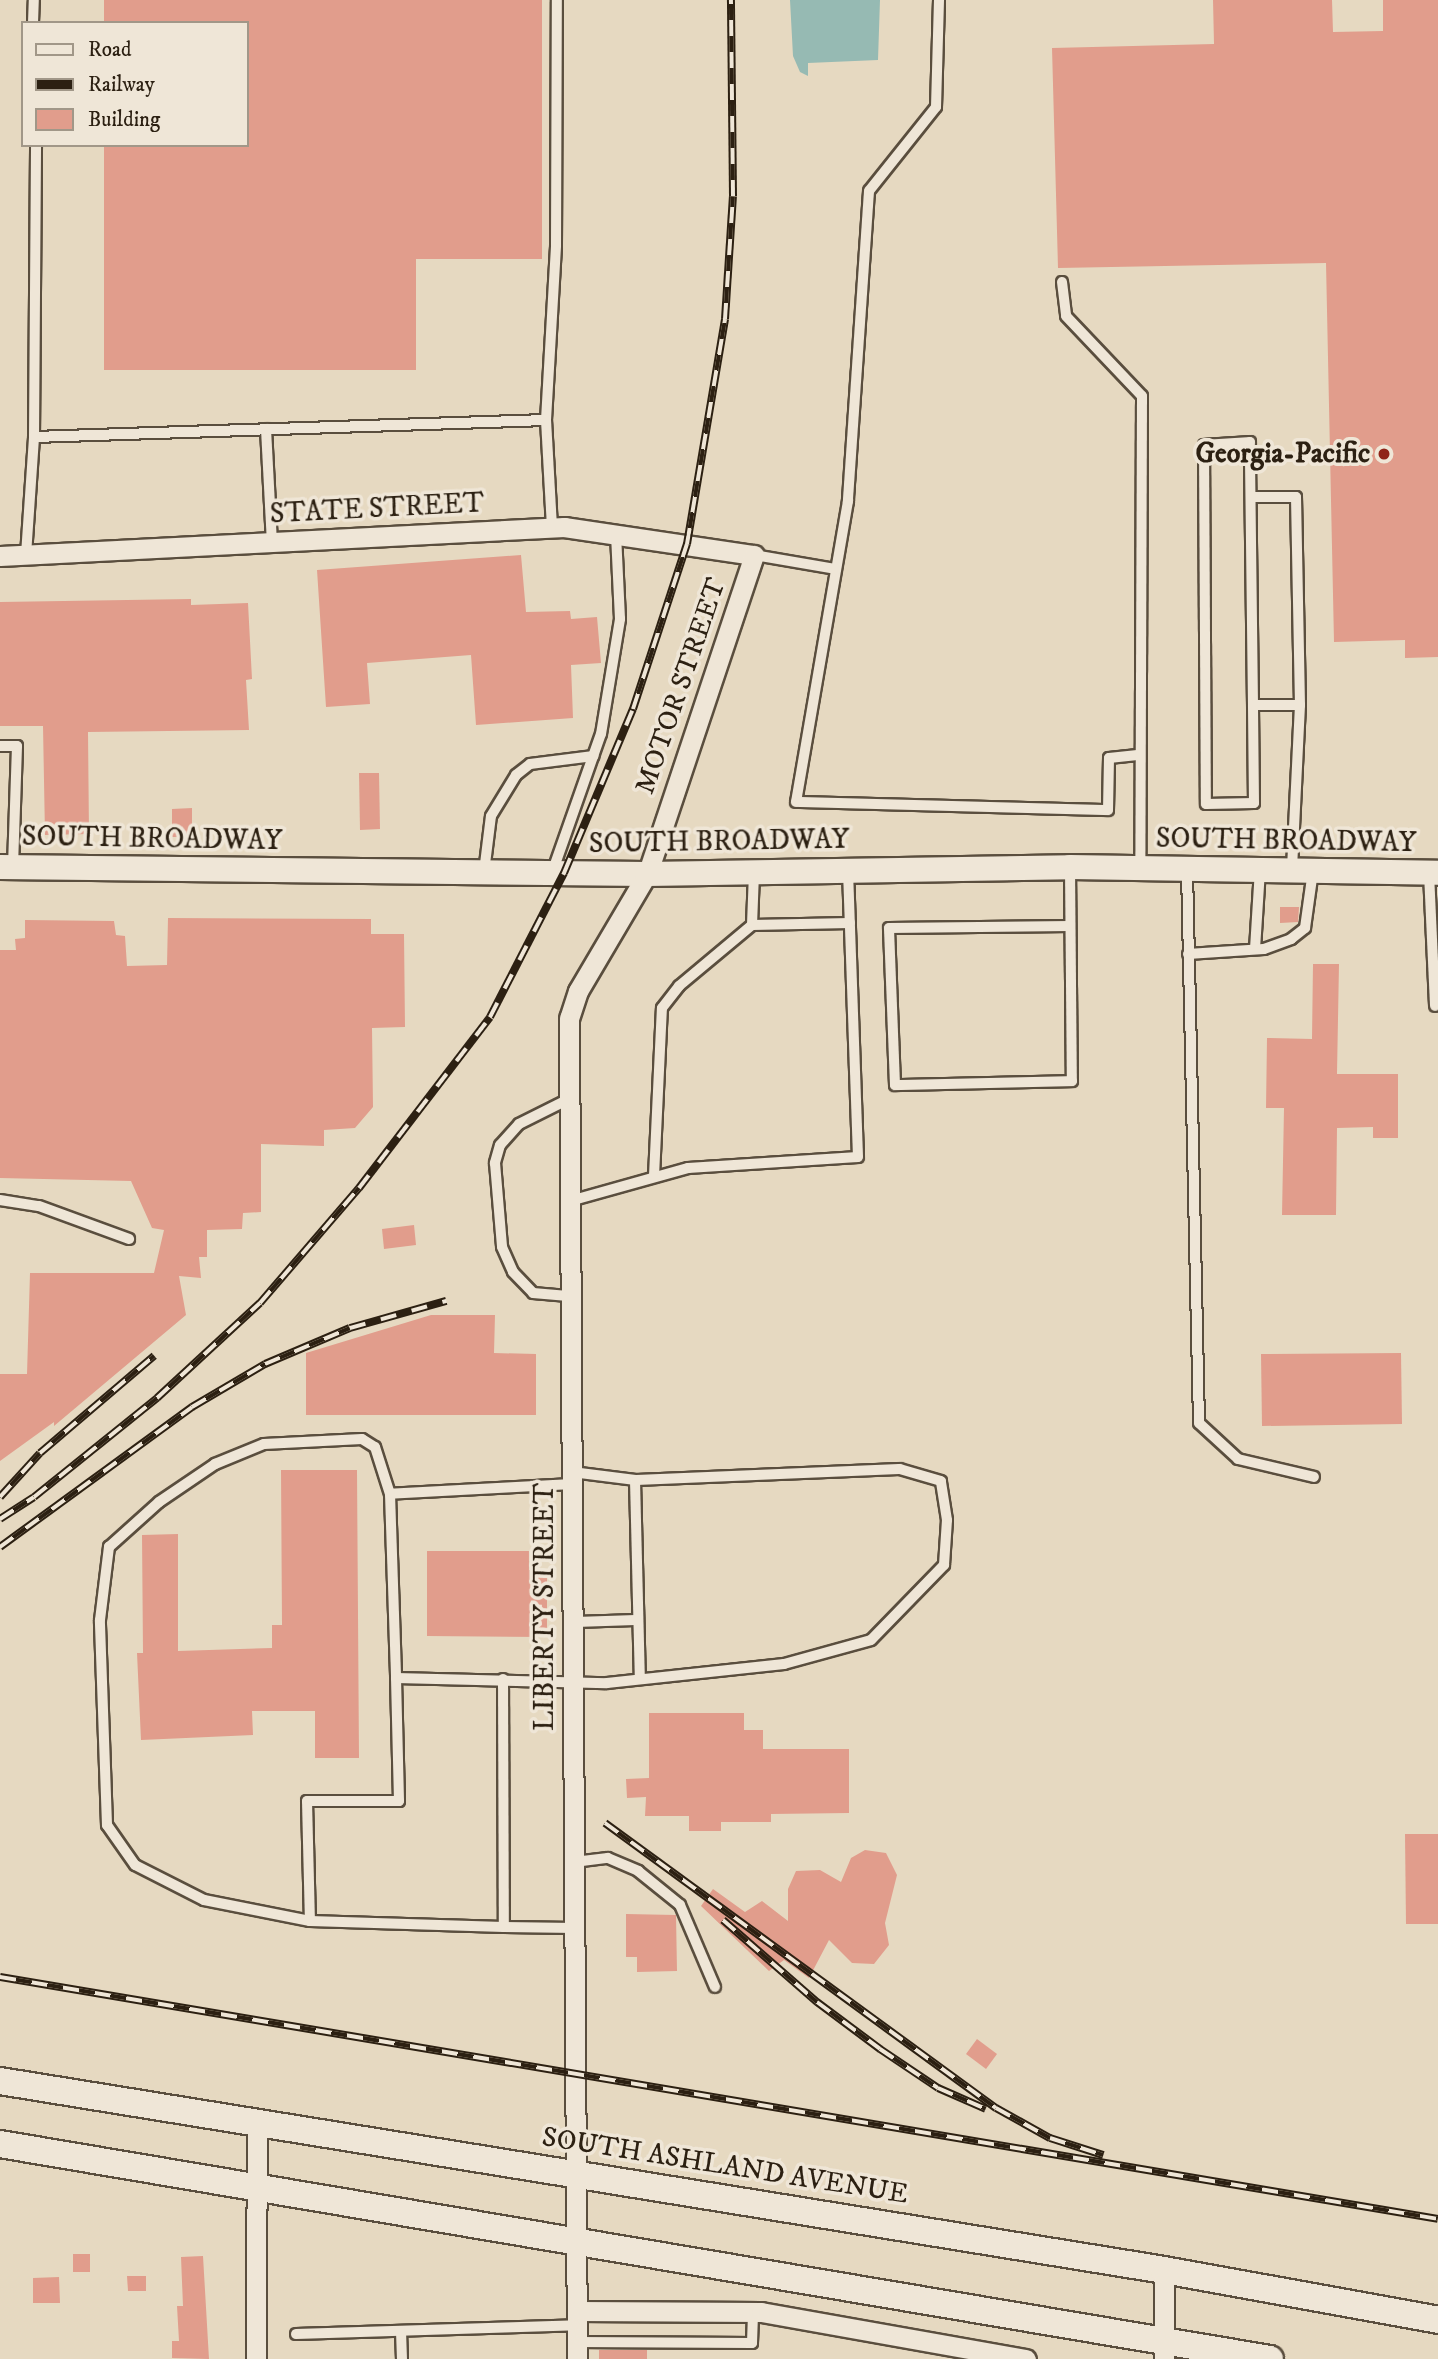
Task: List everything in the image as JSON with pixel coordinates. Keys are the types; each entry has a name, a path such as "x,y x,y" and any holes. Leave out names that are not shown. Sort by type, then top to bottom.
{"main road":[{"name":"SOUTH ASHLAND AVENUE","path":"0,2081 1164,2270 1438,2320"},
{"path":"0,2144 577,2242 1164,2350 1270,2359"}],"street":[{"name":"STATE STREET","path":"0,556 552,528 616,534 754,555"},
{"name":"MOTOR STREET","path":"647,874 754,555"},
{"name":"SOUTH BROADWAY","path":"6,867 647,874 1070,867 1433,873"},
{"name":"LIBERTY STREET","path":"577,2334 569,1018 578,991 647,874"},
{"path":"256,2359 257,2123"},
{"path":"1164,2270 1164,2350"},
{"path":"577,2334 753,2312 1026,2359"}],"lane":[{"path":"33,21 34,0"},
{"path":"552,528 546,420 556,245 557,0"},
{"path":"939,0 936,107 869,191 848,501 796,802 1108,810 1109,758 1140,755"},
{"path":"26,555 34,437 36,147"},
{"path":"1062,282 1066,316 1142,396 1139,868"},
{"path":"34,437 546,420"},
{"path":"266,429 272,542"},
{"path":"1250,443 1254,497 1253,705 1254,803 1206,804 1204,444 1250,443"},
{"path":"1188,954 1255,949 1291,939 1306,928 1296,497 1254,497"},
{"path":"553,873 593,756 620,619 616,534"},
{"path":"754,555 836,569"},
{"path":"1253,705 1300,705"},
{"path":"0,746 17,746 6,867"},
{"path":"484,872 491,816 516,775 530,764 593,756"},
{"path":"1070,867 1072,1081 895,1086 889,928 1070,926"},
{"path":"1186,869 1199,1423 1238,1460 1314,1477"},
{"path":"570,1201 688,1168 858,1157 848,870"},
{"path":"1255,949 1260,870"},
{"path":"752,925 754,872"},
{"path":"1433,873 1435,1006"},
{"path":"654,1176 662,1008 678,986 752,925 850,923"},
{"path":"569,1099 519,1124 500,1145 495,1163 502,1247 513,1272 533,1293 570,1296"},
{"path":"0,1200 40,1206 129,1239"},
{"path":"310,1922 307,1801 399,1801 390,1494 375,1447 362,1439 264,1444 215,1464 159,1502 109,1547 100,1620 107,1825 135,1865 204,1900 310,1922 575,1928"},
{"path":"390,1494 572,1478 635,1480 900,1469 941,1481 947,1520 944,1564 871,1640 784,1664 607,1683 573,1679 396,1678"},
{"path":"635,1480 640,1678"},
{"path":"573,1622 638,1620"},
{"path":"503,1679 504,1927"},
{"path":"574,1862 607,1858 638,1871 680,1905 715,1987"},
{"path":"296,2334 401,2331 577,2334 752,2343 753,2312"},
{"path":"401,2331 402,2359"}],"water":[{"path":"790,0 880,0 878,60 808,63 808,76 800,72 793,56"}],"building":[{"path":"104,0 542,0 542,259 416,259 416,370 104,370 104,147 248,147 248,21 104,21"},
{"name":"Georgia-Pacific","path":"1213,0 1332,0 1333,32 1383,31 1383,0 1438,0 1438,657 1405,658 1405,640 1334,642 1326,263 1058,268 1052,48 1214,44"},
{"path":"521,555 526,612 570,611 571,619 597,617 601,663 571,665 573,718 476,725 471,655 367,663 370,704 326,707 317,570"},
{"path":"191,599 191,605 248,603 252,679 246,680 249,730 88,732 89,834 45,835 43,726 0,726 0,602"},
{"path":"359,773 379,773 380,829 360,830"},
{"path":"192,808 192,837 172,837 172,809"},
{"path":"1280,907 1299,907 1298,922 1280,923"},
{"path":"168,918 371,919 371,934 404,934 405,1027 372,1028 373,1107 355,1128 324,1130 324,1146 261,1144 261,1212 243,1213 242,1229 207,1230 207,1257 199,1257 201,1278 179,1276 186,1315 54,1426 54,1422 0,1461 0,1374 27,1374 30,1273 154,1273 164,1230 152,1228 131,1181 0,1178 0,950 16,950 15,939 25,938 25,920 114,921 116,935 125,936 127,966 167,965"},
{"path":"1313,964 1339,964 1337,1074 1398,1074 1398,1138 1373,1138 1373,1127 1337,1128 1336,1215 1282,1215 1284,1108 1266,1108 1267,1038 1312,1039"},
{"path":"414,1225 416,1245 384,1249 382,1229"},
{"path":"431,1315 495,1315 494,1353 536,1354 536,1415 306,1415 306,1353"},
{"path":"1401,1353 1402,1424 1262,1426 1261,1354"},
{"path":"281,1470 357,1470 359,1758 315,1758 315,1711 252,1711 253,1735 141,1740 137,1653 143,1653 142,1535 178,1534 178,1651 272,1648 272,1625 282,1625"},
{"path":"427,1551 529,1551 529,1570 547,1570 547,1637 427,1636"},
{"path":"649,1713 744,1713 744,1730 763,1730 763,1749 849,1749 849,1813 771,1814 771,1822 721,1822 721,1831 689,1831 689,1816 645,1816 646,1797 627,1798 626,1779 649,1778"},
{"path":"1405,1834 1438,1834 1438,1924 1406,1924"},
{"path":"865,1850 886,1853 897,1875 885,1923 889,1945 874,1964 852,1963 829,1940 809,1978 784,1960 769,1971 701,1906 713,1889 745,1912 762,1901 788,1921 788,1889 796,1871 820,1870 841,1882 851,1858"},
{"path":"626,1914 676,1915 677,1971 637,1972 637,1957 626,1957"},
{"path":"977,2039 997,2054 986,2069 966,2054"},
{"path":"73,2254 90,2254 90,2272 73,2272"},
{"path":"203,2256 209,2359 172,2358 172,2341 179,2341 177,2306 183,2306 181,2257"},
{"path":"127,2276 146,2276 146,2291 128,2291"},
{"path":"59,2277 60,2303 33,2303 33,2278"},
{"path":"599,2350 647,2350 647,2359 599,2359"}],"railway":[{"path":"0,1519 34,1497 157,1398 260,1303 359,1188 490,1017 564,873 633,709 687,544 725,319 733,196 731,0"},
{"path":"0,1547 192,1407 265,1364 350,1328 446,1301"},
{"path":"0,1497 40,1453 154,1356"},
{"path":"605,1823 996,2108 1050,2138 1103,2155"},
{"path":"723,1920 817,2002 880,2049 938,2088 986,2109"},
{"path":"0,1977 1438,2219"}],"place":[{"name":"Georgia-Pacific","path":"1384,454"}]}
